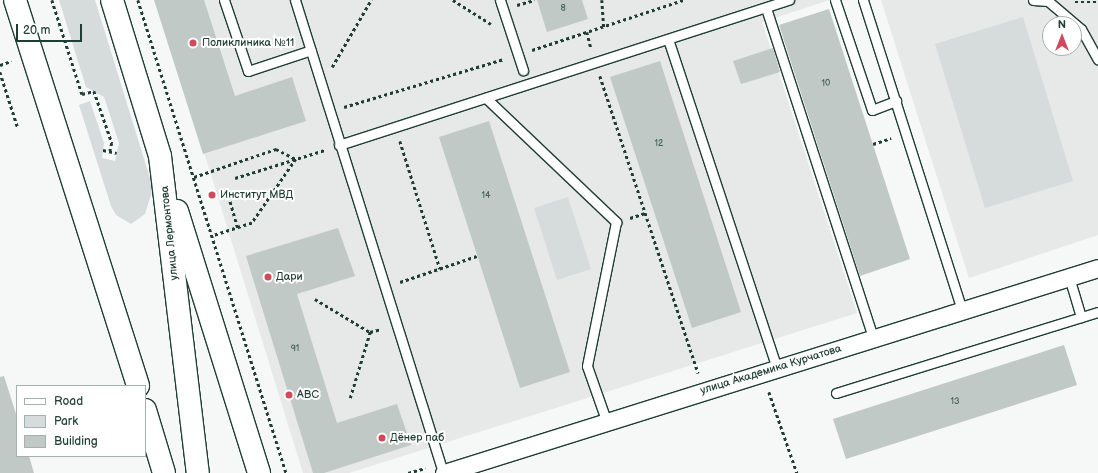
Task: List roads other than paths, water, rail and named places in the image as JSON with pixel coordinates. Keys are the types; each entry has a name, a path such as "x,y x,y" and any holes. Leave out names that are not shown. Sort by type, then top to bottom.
{"main road":[{"path":"14,0 138,385"},
{"name":"улица Лермонтова","path":"112,0 160,156 198,473"},
{"path":"160,156 259,473"},
{"path":"146,413 164,473"},
{"path":"155,441 156,473"}],"street":[{"name":"улица Академика Курчатова","path":"444,473 606,420 769,371 1098,268"}],"lane":[{"path":"224,0 248,71 310,50"},
{"path":"295,0 339,145 444,473"},
{"path":"500,0 523,70"},
{"path":"339,145 789,0"},
{"path":"835,0 872,110 896,101"},
{"path":"863,0 962,310"},
{"path":"1033,0 1048,1 1081,29 1098,60"},
{"path":"766,8 873,338"},
{"path":"668,39 769,371"},
{"path":"486,98 616,222 587,366 606,420"},
{"path":"1069,277 1081,317"},
{"path":"836,393 1098,312"}],"place":[{"name":"Поликлиника №11","path":"193,43"},
{"name":"Институт МВД","path":"212,195"},
{"name":"Дари","path":"268,277"},
{"name":"ABC","path":"289,395"},
{"name":"Дёнер паб","path":"382,438"}]}
